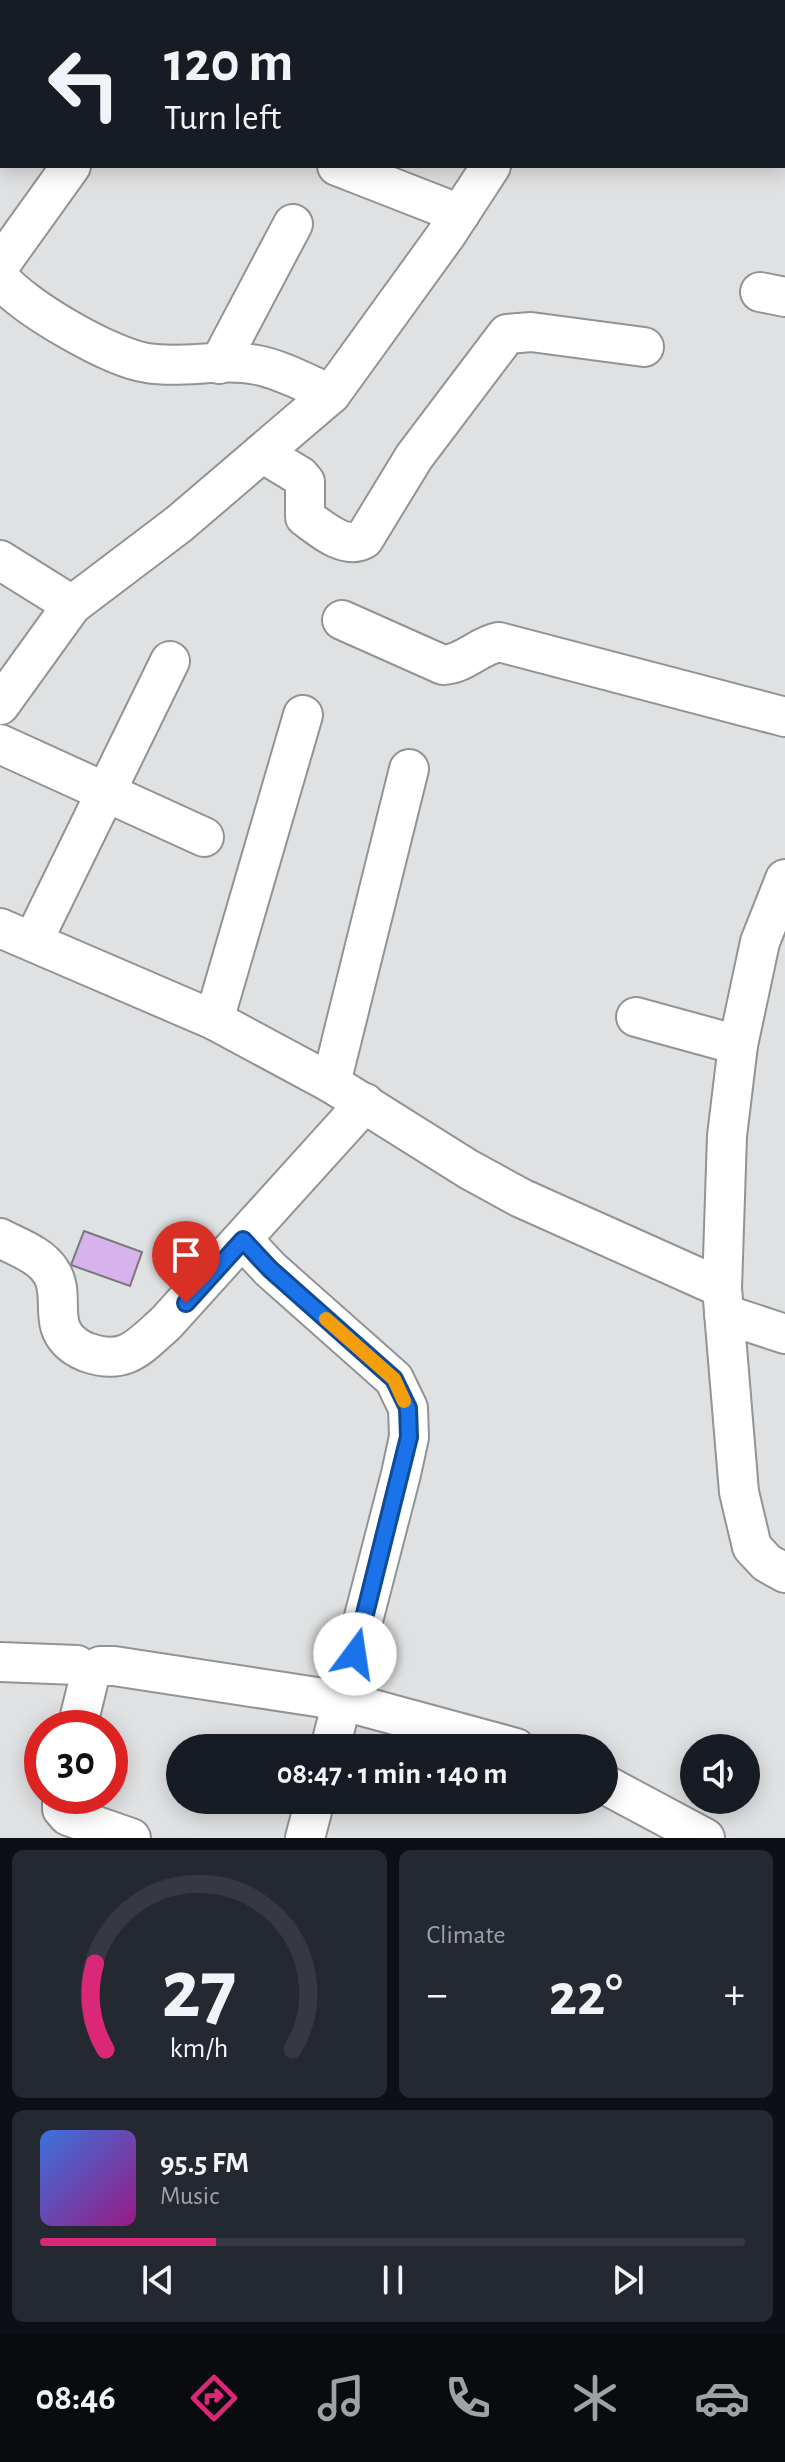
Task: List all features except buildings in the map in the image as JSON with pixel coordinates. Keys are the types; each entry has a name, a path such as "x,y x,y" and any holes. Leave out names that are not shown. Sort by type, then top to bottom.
{"street":[{"path":"0,265 70,168"},
{"path":"342,168 460,214"},
{"path":"0,705 72,605 179,524 331,394 490,168"},
{"path":"219,364 293,224"},
{"path":"0,278 62,325 115,355 147,364 254,364 331,394"},
{"path":"262,453 305,482 305,517 343,542 358,543 364,539 423,445 507,334 531,332 644,347"},
{"path":"0,560 72,605"},
{"path":"342,620 443,665 458,664 488,644 499,642 785,717"},
{"path":"170,661 105,792 16,935 214,1020 331,1083 468,1169 785,1334"},
{"path":"214,1020 303,715"},
{"path":"0,744 204,837"},
{"path":"331,1083 409,769"},
{"path":"785,879 773,946 738,1045 727,1136 723,1301 739,1492 752,1547 767,1563 785,1573"},
{"path":"636,1017 738,1045"},
{"path":"0,1238 50,1269 57,1282 60,1326 67,1339 79,1349 113,1359 135,1350 166,1323 365,1103"},
{"path":"243,1240 270,1269 394,1379 408,1408 409,1437 401,1474 334,1734"},
{"path":"0,1662 77,1665"},
{"path":"81,1710 91,1671 100,1666 343,1701 464,1734"},
{"path":"618,1791 705,1838"},
{"path":"66,1814 131,1838"},
{"path":"305,1838 311,1814"}],"slow traffic":[{"path":"326,1319 394,1379 404,1401"}],"route":[{"path":"186,1303 243,1240 270,1269 394,1379 408,1408 409,1437 355,1654"}]}
